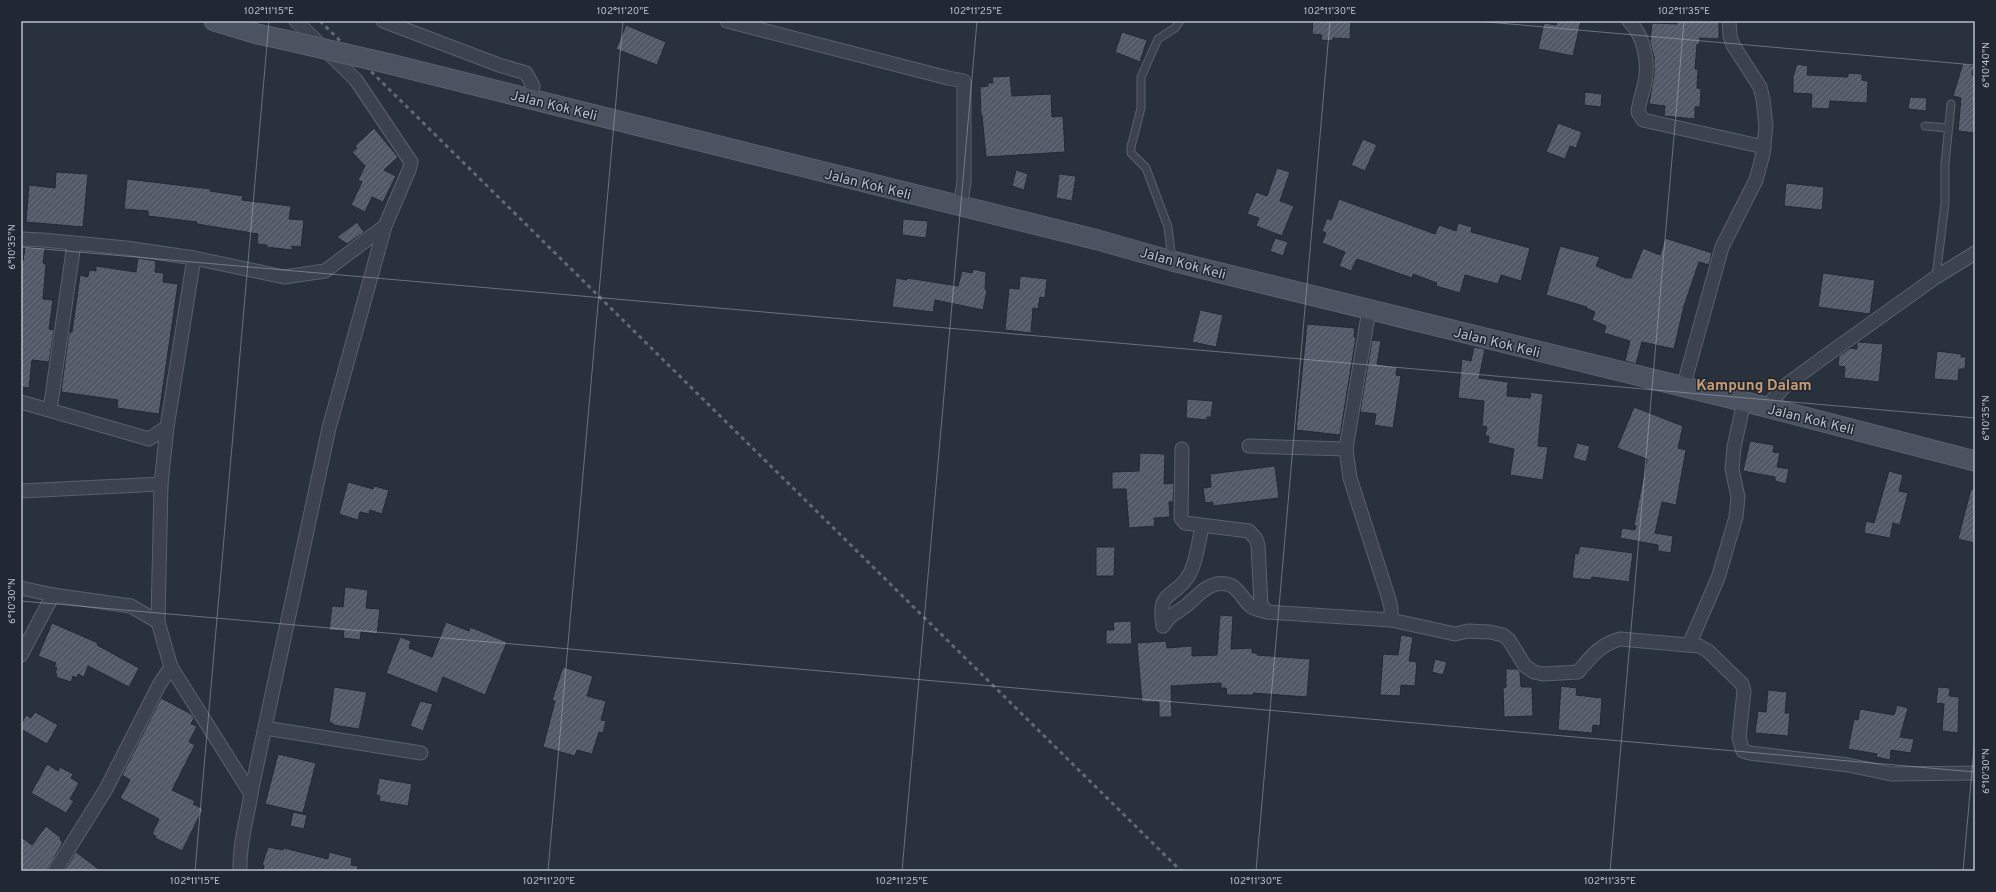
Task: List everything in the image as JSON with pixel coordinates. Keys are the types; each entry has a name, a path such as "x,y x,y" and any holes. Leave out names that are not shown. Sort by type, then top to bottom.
{"street":[{"name":"Jalan Kok Keli","path":"214,21 257,34 390,64 960,207 1098,240 1369,310 1766,407 1975,461"},
{"path":"240,871 240,850 251,794 329,428 385,226 411,162 356,80 296,21"},
{"path":"382,21 498,65 526,73 533,86 529,99"},
{"path":"727,21 933,75 964,81 964,182 960,207"},
{"path":"1629,21 1638,31 1643,43 1646,78 1638,112 1642,120 1764,147"},
{"path":"1684,388 1722,247 1756,180 1764,147 1766,126 1760,86 1733,45 1730,36 1729,21"},
{"path":"21,239 126,248 194,258 284,277 325,271 385,226"},
{"path":"50,410 74,244"},
{"path":"1766,407 1786,385 1936,277 1975,253"},
{"path":"194,258 167,427 161,484 158,622 171,667 251,794"},
{"path":"1369,310 1346,449 1350,478 1387,593 1391,607 1391,620"},
{"path":"21,402 149,439 164,454"},
{"path":"1689,645 1718,578 1736,517 1738,497 1732,469 1734,447 1744,402"},
{"path":"149,439 167,427"},
{"path":"1249,446 1346,449"},
{"path":"1182,449 1181,518 1184,523 1202,527 1248,531 1253,534 1258,545 1261,605 1267,612"},
{"path":"21,491 161,484"},
{"path":"1202,527 1190,574 1163,601 1161,612 1163,626 1170,615 1183,609 1198,593 1208,587 1219,584 1230,586 1239,592 1251,607 1267,612 1391,620 1455,634 1468,631 1490,632 1503,635 1509,640 1525,666 1534,672 1543,674 1578,672 1596,651 1607,643 1620,639 1699,646 1708,651 1742,684 1744,691 1740,738 1743,751 1848,765 1891,774 1975,773"},
{"path":"21,588 53,595 131,606 158,622"},
{"path":"21,655 53,595"},
{"path":"55,871 106,789 159,685 171,667"},
{"path":"265,728 421,753"}],"lane":[{"path":"1172,260 1168,227 1146,168 1131,153 1131,147 1141,108 1141,77 1158,39 1175,28 1180,21"},
{"path":"1936,277 1945,203 1945,164 1951,104"},
{"path":"1925,126 1948,128"}],"building":[{"path":"1313,21 1351,21 1350,39 1333,38 1333,41 1321,40 1322,35 1312,34"},
{"path":"1557,21 1581,21 1573,56 1538,49 1544,23 1556,25"},
{"path":"1677,21 1719,21 1719,39 1700,38 1699,45 1697,44 1695,69 1698,69 1697,88 1701,89 1700,107 1695,107 1695,119 1664,116 1665,106 1649,104 1654,74 1654,57 1650,42 1652,23 1677,24"},
{"path":"626,25 666,42 657,65 616,49"},
{"path":"1122,32 1147,40 1140,62 1115,52"},
{"path":"1963,63 1974,66 1972,75 1975,76 1975,133 1958,131 1961,98 1953,96"},
{"path":"1797,64 1808,66 1807,75 1848,77 1848,73 1862,74 1862,80 1868,81 1867,103 1830,101 1829,109 1811,108 1812,94 1793,93 1793,77"},
{"path":"1010,76 1012,96 1051,94 1052,117 1063,116 1065,152 986,157 982,115 981,116 980,87 988,86 988,83 993,83 992,77"},
{"path":"1585,92 1602,94 1601,107 1584,105"},
{"path":"1910,97 1927,98 1926,111 1908,109"},
{"path":"1558,123 1582,132 1576,148 1570,146 1565,159 1546,152"},
{"path":"374,128 398,157 384,170 396,176 383,202 372,197 365,212 351,205 362,182 358,180 365,166 352,152 357,148 355,146"},
{"path":"1363,139 1377,145 1365,171 1351,165"},
{"path":"1277,168 1290,172 1280,201 1294,206 1282,236 1256,226 1259,218 1247,214 1256,192 1267,196"},
{"path":"1016,170 1028,174 1024,190 1012,186"},
{"path":"56,172 88,174 83,227 26,222 29,185 55,188"},
{"path":"1059,174 1076,176 1072,201 1056,198"},
{"path":"127,179 211,189 210,191 243,196 242,200 291,206 289,219 304,220 301,247 292,246 292,250 266,247 267,245 257,244 258,234 197,224 197,222 148,216 148,211 124,209"},
{"path":"1786,183 1824,187 1822,210 1784,206"},
{"path":"1339,199 1435,234 1439,225 1456,231 1458,223 1472,227 1471,232 1530,248 1521,281 1501,275 1498,284 1465,275 1460,293 1436,286 1437,283 1413,274 1412,278 1357,259 1351,271 1339,266 1345,252 1322,243 1326,233 1322,231 1327,218 1331,220"},
{"path":"903,219 928,221 926,238 902,235"},
{"path":"357,222 364,232 347,244 337,237"},
{"path":"1275,238 1288,242 1283,256 1270,251"},
{"path":"1665,238 1712,253 1709,265 1699,262 1684,306 1674,349 1642,342 1636,364 1625,361 1630,341 1604,333 1606,326 1592,320 1595,312 1586,308 1587,307 1546,295 1560,246 1600,257 1596,266 1626,278 1631,278 1643,248 1660,255"},
{"path":"25,247 45,248 43,263 46,264 43,299 53,300 49,329 54,330 49,362 32,360 29,388 21,387 21,261 23,261"},
{"path":"138,258 156,261 155,272 164,273 163,282 178,284 159,414 117,408 118,400 61,392 69,332 72,332 80,275 88,277 89,270 96,271 96,266 136,272"},
{"path":"973,269 986,272 985,289 987,290 983,310 935,300 933,312 892,307 896,278 907,280 907,278 958,286 962,271 972,273"},
{"path":"1823,273 1875,280 1870,314 1818,307"},
{"path":"1020,276 1047,279 1045,298 1040,297 1038,309 1033,308 1031,333 1005,330 1009,288 1019,289"},
{"path":"1200,310 1223,315 1216,347 1192,342"},
{"path":"1307,324 1355,328 1354,337 1356,337 1340,435 1296,430"},
{"path":"1372,340 1381,341 1377,364 1397,367 1396,375 1401,376 1393,428 1374,425 1376,414 1360,412"},
{"path":"1857,343 1883,344 1879,382 1844,378 1845,367 1838,366 1839,356 1850,348 1857,349"},
{"path":"1474,347 1485,349 1479,378 1508,382 1507,396 1530,398 1531,392 1543,394 1538,446 1548,447 1543,480 1510,475 1514,449 1488,443 1489,436 1485,436 1487,427 1482,426 1484,401 1458,398 1462,359 1471,361"},
{"path":"1937,351 1961,354 1961,357 1966,357 1965,369 1959,369 1958,381 1934,379"},
{"path":"1187,399 1213,401 1211,417 1207,417 1207,420 1186,418"},
{"path":"1634,407 1683,426 1678,448 1686,450 1676,505 1662,502 1655,533 1673,536 1671,553 1658,551 1658,545 1620,538 1622,528 1635,530 1636,526 1634,525 1647,459 1617,448"},
{"path":"1750,441 1774,445 1773,452 1780,453 1777,467 1789,469 1786,484 1775,481 1775,477 1743,471"},
{"path":"1577,443 1590,446 1586,462 1573,458"},
{"path":"1140,453 1165,454 1164,484 1174,483 1173,502 1169,502 1170,517 1154,518 1155,526 1129,528 1126,489 1112,489 1112,472 1139,471"},
{"path":"1275,466 1279,498 1213,506 1213,502 1205,503 1203,488 1211,487 1210,474"},
{"path":"1889,471 1903,475 1899,491 1908,493 1900,525 1893,523 1890,538 1864,533 1866,521 1874,523"},
{"path":"348,482 373,489 374,486 389,490 382,514 370,510 369,514 360,512 358,520 339,514"},
{"path":"1971,489 1975,489 1975,543 1958,539"},
{"path":"1580,546 1633,553 1629,582 1592,577 1591,580 1572,578 1575,553 1578,554"},
{"path":"1096,547 1115,547 1114,576 1096,576"},
{"path":"345,587 368,590 366,608 380,609 377,634 361,632 360,640 343,638 344,631 329,630 332,606 343,607"},
{"path":"1220,615 1233,616 1231,649 1252,648 1252,653 1257,653 1257,655 1310,659 1307,697 1253,693 1254,695 1227,695 1226,688 1221,688 1221,683 1171,686 1172,717 1159,717 1159,702 1142,702 1137,643 1166,641 1167,648 1192,646 1192,656 1217,655"},
{"path":"1131,621 1132,644 1106,644 1106,630 1114,630 1113,622"},
{"path":"446,622 469,631 470,627 507,642 485,695 443,677 437,693 386,673 400,637 411,641 409,648 432,657"},
{"path":"52,623 98,643 97,645 139,668 129,687 88,666 84,677 78,674 77,678 73,676 71,682 56,677 57,674 55,673 57,668 54,667 56,663 38,656"},
{"path":"1401,635 1413,637 1409,661 1417,662 1415,686 1401,685 1400,696 1380,695 1383,654 1398,655"},
{"path":"1435,659 1447,662 1443,675 1432,672"},
{"path":"563,667 593,676 587,696 606,701 601,720 606,721 603,733 599,732 592,754 577,750 575,756 543,747 555,701 552,700"},
{"path":"1506,669 1518,669 1520,673 1521,687 1532,687 1533,716 1504,717 1503,688 1506,687"},
{"path":"1561,686 1577,688 1576,695 1602,698 1600,726 1593,725 1592,733 1558,730"},
{"path":"334,687 367,692 359,729 329,723"},
{"path":"1938,687 1950,688 1949,696 1959,697 1958,733 1942,731 1944,704 1936,703"},
{"path":"1768,690 1787,692 1785,713 1790,713 1788,736 1755,733 1758,711 1766,712"},
{"path":"161,698 191,714 194,718 191,724 197,726 189,742 195,745 172,790 195,801 193,804 203,809 182,851 155,838 156,836 152,834 159,819 120,798 130,780 122,775"},
{"path":"420,701 433,704 423,731 410,726"},
{"path":"1897,705 1908,708 1900,737 1914,739 1911,753 1891,750 1890,760 1876,757 1877,754 1848,749 1854,719 1858,720 1860,709 1894,715"},
{"path":"35,712 58,725 47,744 21,729 21,725 26,715 31,718"},
{"path":"278,754 316,763 303,813 265,804"},
{"path":"47,764 58,771 60,767 73,774 71,778 79,783 70,799 74,801 66,813 31,793"},
{"path":"379,778 412,784 408,806 379,801 380,796 376,795"},
{"path":"293,812 307,815 304,829 290,826"},
{"path":"46,826 61,838 60,840 63,842 47,871 21,871 21,837 32,845"},
{"path":"268,847 283,850 284,848 328,859 329,852 352,858 351,865 358,866 357,871 263,871 264,865 262,865"},
{"path":"76,852 101,871 64,871"}],"railway":[{"path":"320,21 1181,871"}],"district":[{"name":"Kampung Dalam","path":"1754,385"}]}
